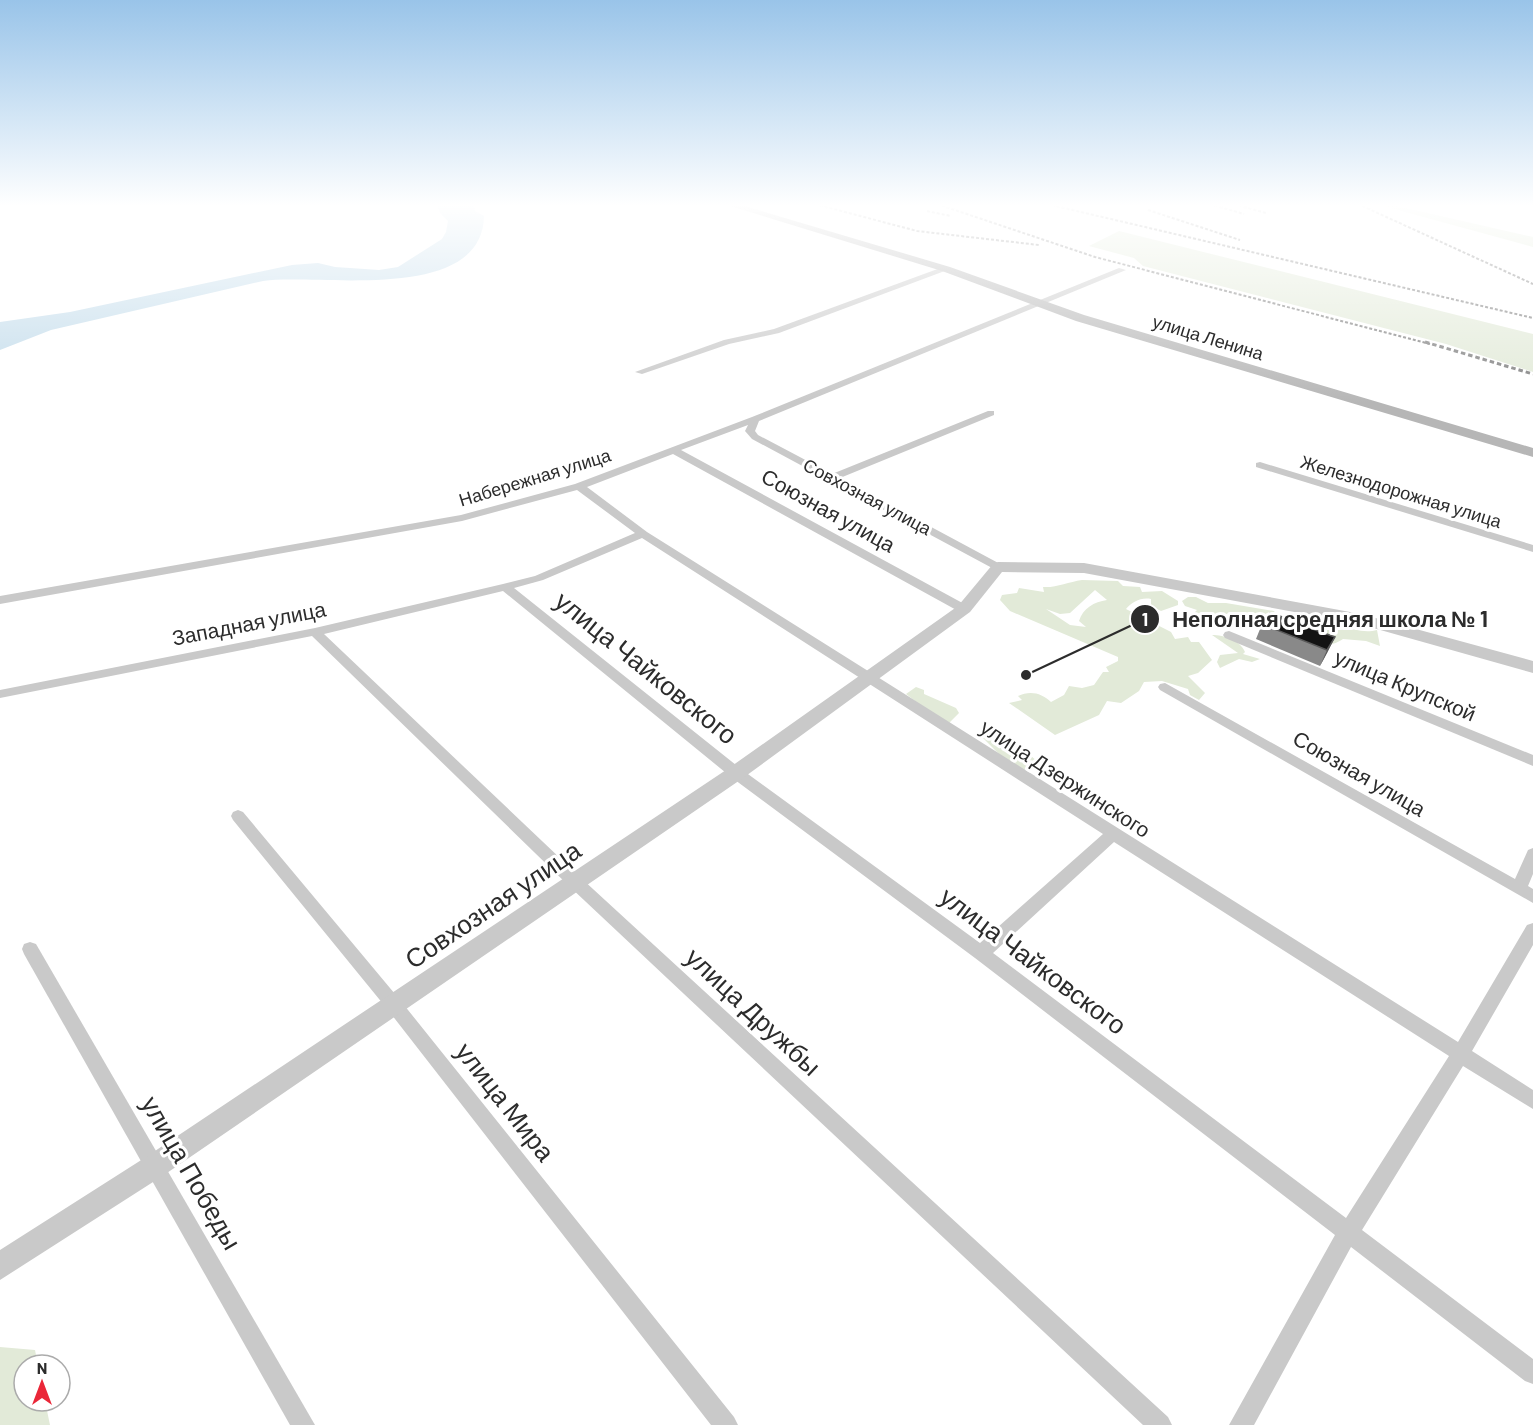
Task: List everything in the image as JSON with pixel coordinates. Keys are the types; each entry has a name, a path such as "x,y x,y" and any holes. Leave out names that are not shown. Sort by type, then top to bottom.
{"main road":[{"name":"улица Ленина","path":"950,270 1039,303 1533,453"}],"street":[{"path":"639,372 726,342 778,330 942,270"},
{"name":"Набережная улица","path":"0,600 462,518 579,486 755,419 1121,270"},
{"path":"832,478 991,413"},
{"name":"Совхозная улица","path":"755,419 750,431 755,437 998,567 1084,568 1361,619 1533,667"},
{"name":"Союзная улица","path":"673,450 964,609"},
{"name":"Железнодорожная улица","path":"1260,465 1533,549"},
{"name":"улица Дзержинского","path":"579,486 643,534 870,677 1112,835 1533,1100"},
{"name":"Западная улица","path":"0,694 315,632 505,587 539,578 643,534"},
{"name":"Совхозная улица","path":"0,1266 155,1166 736,773 964,609 998,567"},
{"name":"улица Чайковского","path":"505,587 736,773 981,953 1533,1373"},
{"name":"улица Дружбы","path":"315,632 575,882 1160,1425"},
{"name":"улица Крупской","path":"1229,635 1533,762"},
{"name":"Союзная улица","path":"1165,687 1526,893"},
{"name":"улица Мира","path":"238,816 394,1005 726,1425"},
{"path":"981,953 1112,835"},
{"path":"1526,893 1533,854"},
{"path":"1241,1425 1348,1233 1460,1055 1533,930"},
{"name":"улица Победы","path":"30,950 303,1425"}],"green space":[{"path":"1160,270 1278,270 1533,334 1533,372 1446,344"},
{"path":"1082,580 1118,581 1123,586 1140,587 1142,592 1162,591 1178,601 1178,605 1161,611 1151,606 1151,599 1140,599 1126,609 1171,632 1175,639 1188,637 1191,642 1199,642 1212,660 1198,673 1188,676 1205,693 1199,700 1190,695 1188,689 1162,681 1144,682 1139,691 1121,703 1107,701 1099,715 1055,735 1009,703 1022,700 1018,696 1022,694 1031,693 1044,696 1051,702 1064,695 1069,686 1082,688 1094,685 1103,672 1109,672 1106,667 1118,661 1118,657 1010,611 1000,600 1002,595 1017,593 1019,588 1044,592 1043,587","holes":["1095,590 1107,600 1093,604 1086,609 1079,621 1086,627 1070,625 1046,609 1060,614 1070,613"]},
{"path":"1188,597 1196,597 1208,603 1226,603 1274,611 1279,618 1291,616 1300,622 1320,621 1359,631 1377,630 1380,646 1366,641 1343,639 1334,644 1323,645 1302,642 1261,623 1263,627 1251,627 1223,614 1215,615 1207,623 1199,622 1194,613 1197,610 1185,606 1182,601"},
{"path":"1212,635 1231,639 1243,648 1245,652 1243,654 1260,659 1252,662 1239,659 1220,668 1217,662 1220,655 1238,653"},
{"path":"916,687 924,690 924,694 956,708 959,713 949,723 939,719 906,694"},
{"path":"983,734 995,738 995,743 1016,750 1020,753 1022,760 1031,756 1037,761 1036,768 1029,772 1002,757 981,736"},
{"path":"0,1347 35,1350 36,1353 12,1353 12,1413 48,1413 50,1425 0,1425"}],"water":[{"path":"266,270 436,270 393,279 263,281 51,330 0,350 0,322 70,312"}],"building":[{"path":"1270,613 1308,625 1307,627 1335,637 1327,650 1262,624"}],"railway":[{"path":"1147,270 1430,344"},
{"path":"1330,270 1533,318"},
{"path":"1503,270 1533,284"},
{"path":"1425,342 1533,374"}],"place":[{"name":"Неполная средняя школа № 1","path":"1026,675"}]}
